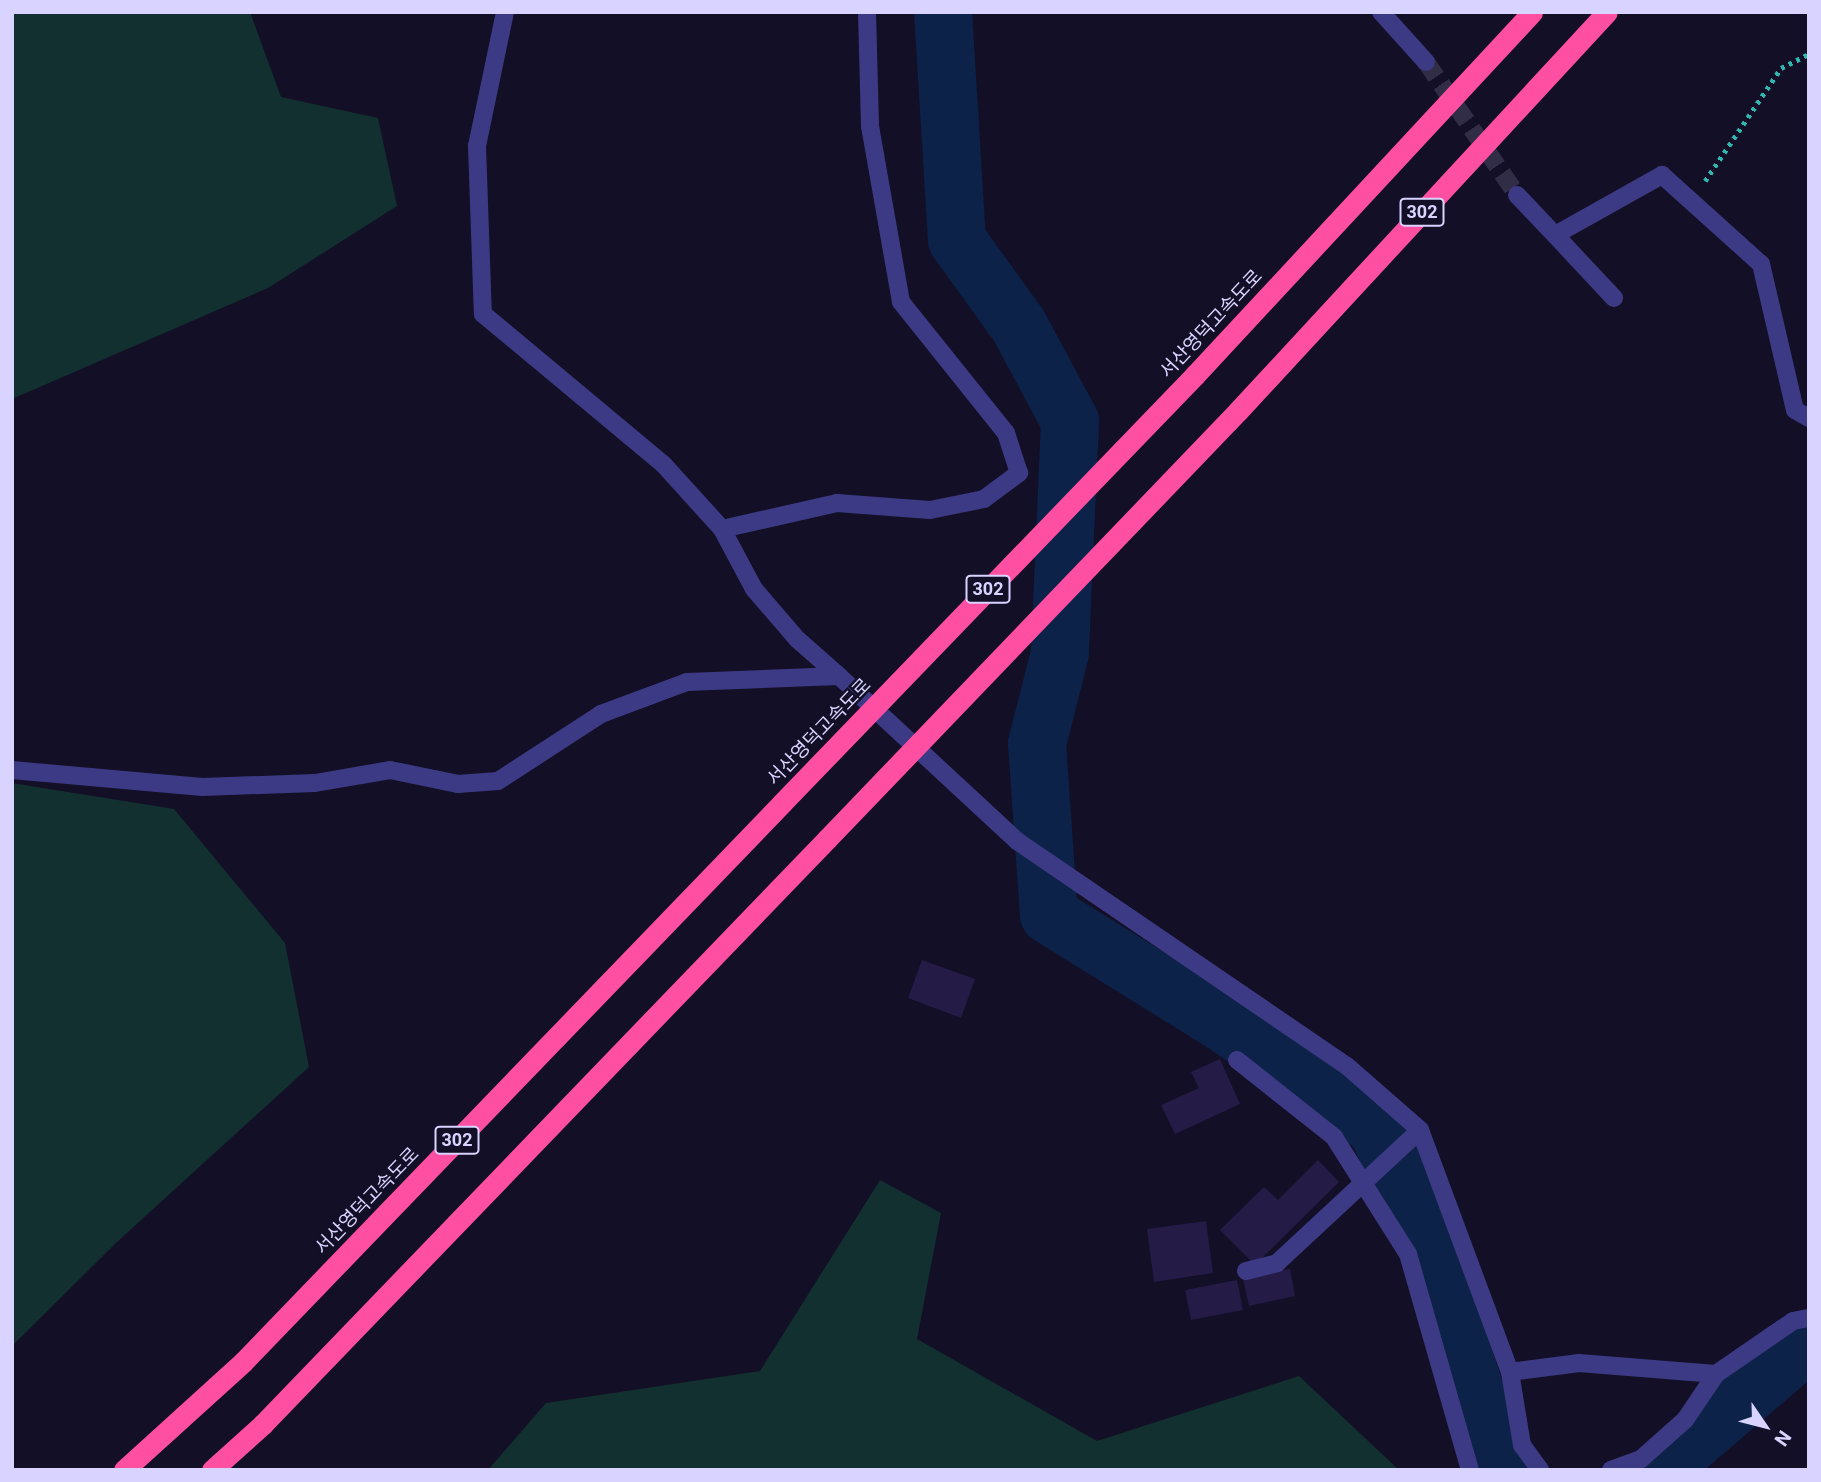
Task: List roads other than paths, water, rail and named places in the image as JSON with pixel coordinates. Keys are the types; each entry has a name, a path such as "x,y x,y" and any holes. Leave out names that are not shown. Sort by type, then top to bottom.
{"highway":[{"name":"서산영덕고속도로","path":"124,1470 243,1362 1195,375 1532,12"},
{"name":"302","path":"212,1470 262,1424 1238,411 1607,12"}],"street":[{"path":"505,12 477,146 483,314 664,465 722,529 754,589 797,639 1017,841 1078,887 1347,1066 1419,1131 1510,1372 1522,1445 1540,1470"},
{"path":"722,529 837,503 930,510 984,499 1020,473 1006,433 901,302 870,126 867,12"},
{"path":"1381,12 1426,62"},
{"path":"1555,235 1662,175 1692,199 1760,264 1795,410 1809,418"},
{"path":"1517,195 1614,298"},
{"path":"12,770 202,787 315,783 390,770 458,784 498,781 601,714 687,682 839,676"},
{"path":"1237,1060 1334,1137 1365,1181 1408,1254 1470,1470"},
{"path":"1247,1271 1277,1263 1419,1131"},
{"path":"1611,1470 1641,1459 1685,1420 1716,1374 1793,1321 1809,1318"},
{"path":"1510,1372 1579,1363 1716,1374"}],"waterway":[{"path":"943,12 957,240 1019,326 1070,421 1060,653 1037,744 1049,915 1223,1023 1376,1127 1414,1207 1495,1450 1506,1470"},
{"path":"1660,1470 1800,1350 1809,1349"}],"tunnel":[{"path":"1426,62 1517,195"}]}
